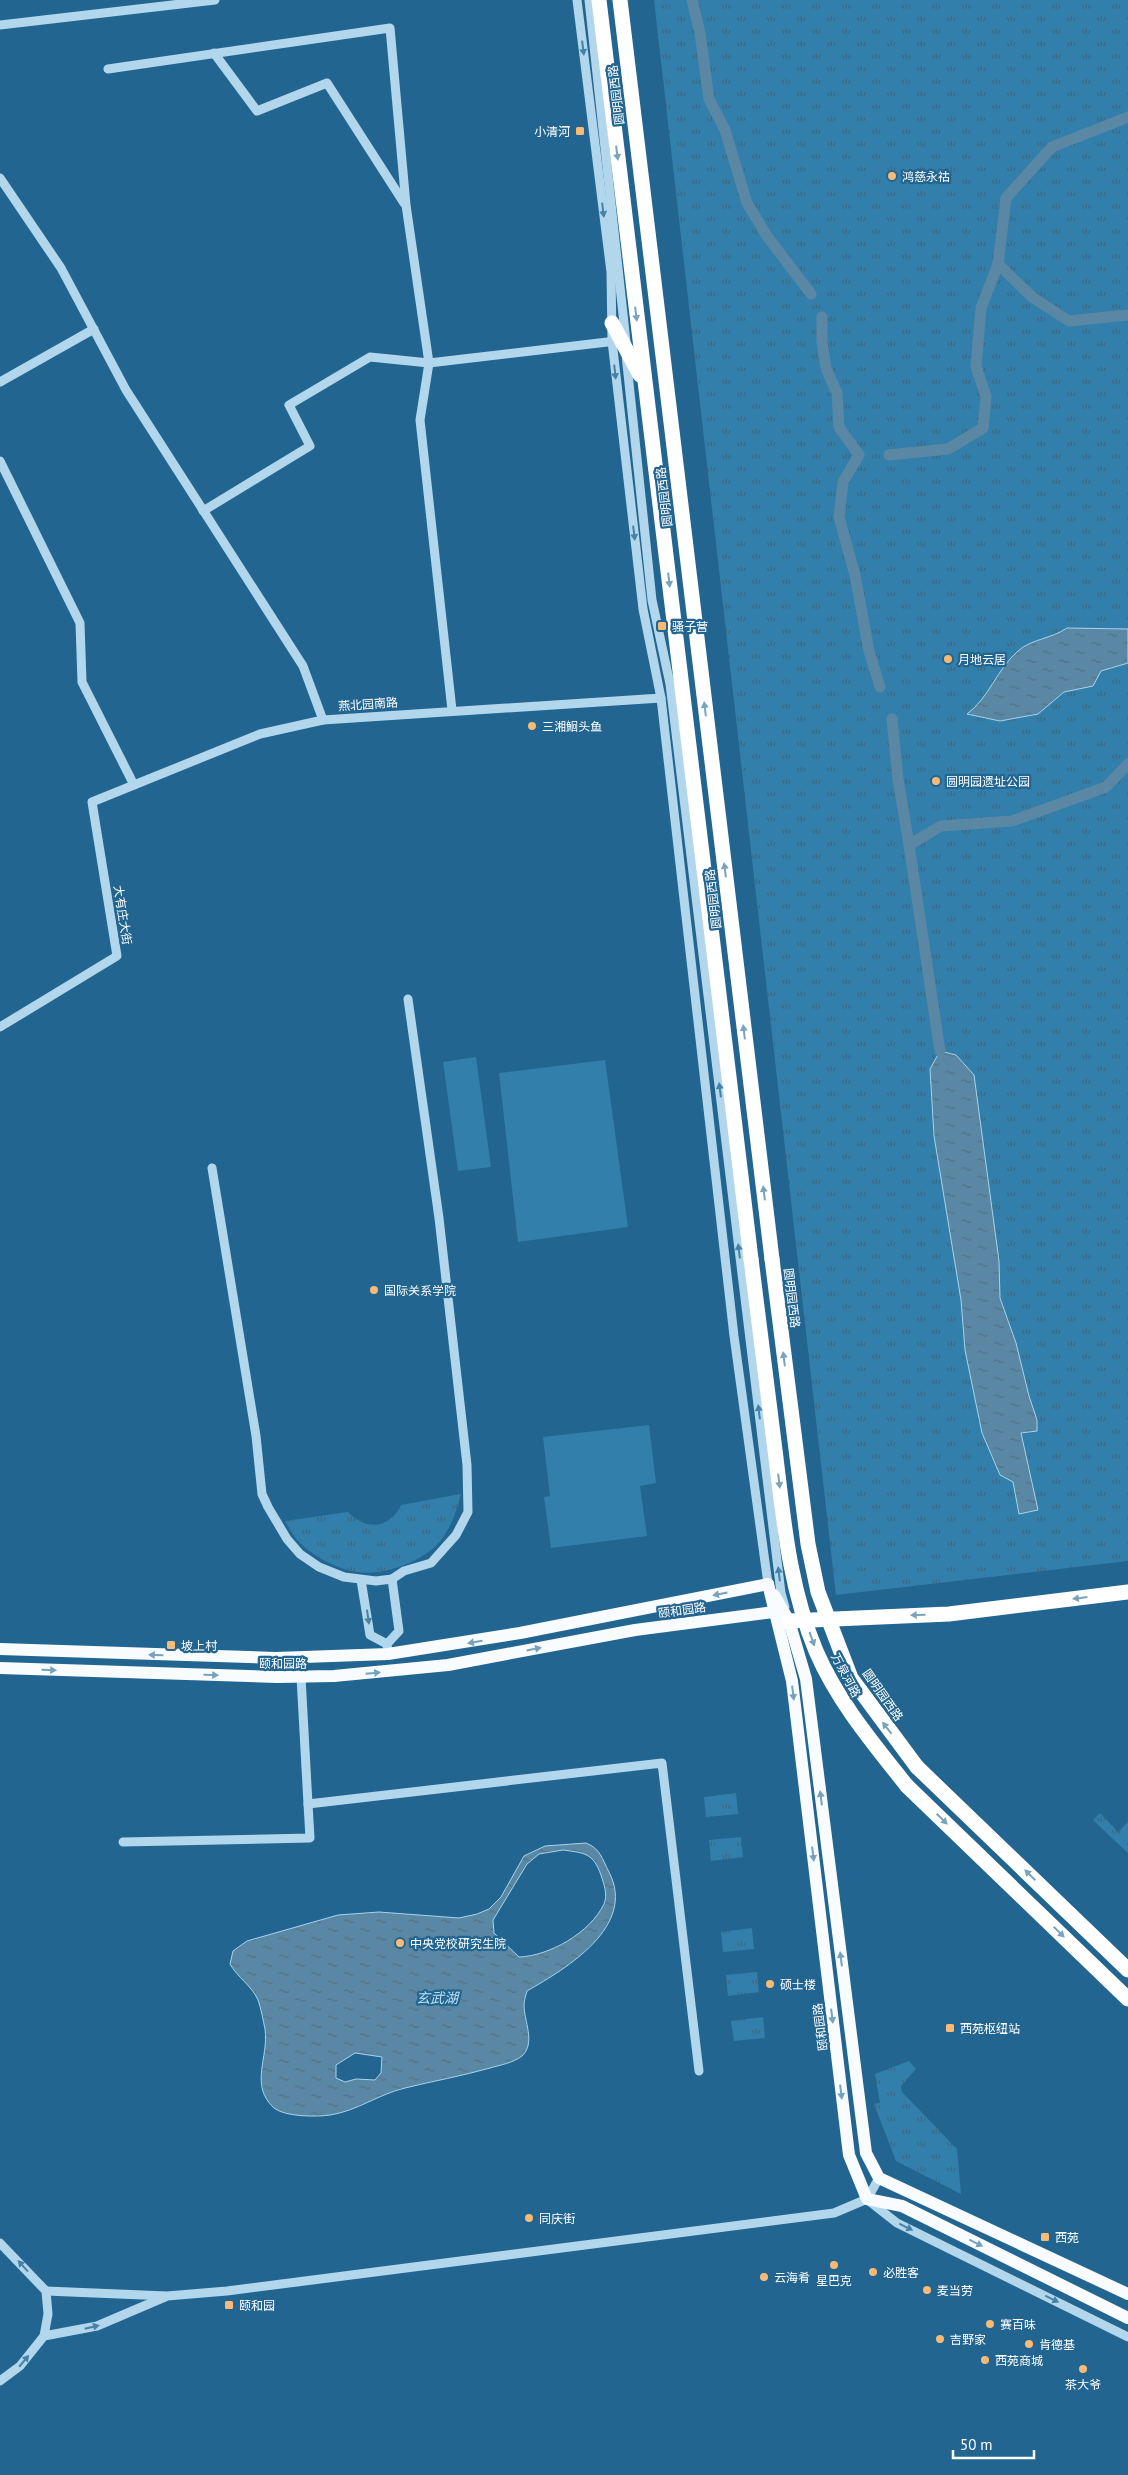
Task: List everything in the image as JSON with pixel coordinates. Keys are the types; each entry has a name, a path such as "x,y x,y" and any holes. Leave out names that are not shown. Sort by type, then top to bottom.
{"highway":[{"name":"圆明园西路","path":"599,0 751,1259"},
{"name":"圆明园西路","path":"620,0 772,1259 808,1544 818,1592 851,1678 917,1767 1128,1970"},
{"path":"612,324 645,386"},
{"name":"万泉河路","path":"751,1259 787,1546 798,1598 816,1651 853,1718 907,1786 1128,1999"},
{"path":"789,1621 821,1618 948,1614 1128,1592"}],"main road":[{"path":"768,1584 774,1612 789,1621"},
{"path":"768,1584 789,1621 806,1680 866,2153 879,2178 1128,2294"},
{"name":"颐和园路","path":"0,1649 276,1658 388,1649 520,1634 768,1584"},
{"name":"颐和园路","path":"0,1668 302,1677 448,1665 635,1630 774,1612 792,1681 849,2155 867,2199"},
{"path":"867,2199 902,2206 1128,2318"}],"street":[{"path":"0,25 215,0"},
{"path":"577,0 611,272 612,324"},
{"name":"圆明园西路","path":"589,0 622,342 642,609 661,698 736,1355 768,1584"},
{"path":"108,68 390,28 406,205 429,363 420,420 452,710"},
{"path":"214,53 257,111 327,83 406,205"},
{"path":"0,178 61,268 126,390 303,666 323,720"},
{"path":"0,382 94,329"},
{"path":"203,511 310,446 289,405 370,356 429,363 622,342"},
{"name":"圆明园西路","path":"622,342 652,600 670,684 778,1573 781,1593 789,1621"},
{"path":"0,462 80,623 82,682 134,785"},
{"name":"燕北园南路","path":"92,802 260,734 323,720 452,710 661,698"},
{"name":"大有庄大街","path":"0,1027 117,956 92,802"},
{"path":"212,1168 256,1436 262,1494 287,1539 300,1554 319,1568 361,1580 376,1582 392,1579 404,1571 431,1563 456,1536 468,1512 467,1465 439,1218 408,1000"},
{"path":"361,1580 370,1635 388,1649 398,1631 392,1579"},
{"path":"123,1842 310,1838 302,1677"},
{"path":"308,1804 662,1763 698,2070"},
{"path":"46,2291 168,2296 227,2291 834,2214 867,2199 879,2178"},
{"name":"颐和园路","path":"867,2199 897,2223 1128,2337"},
{"path":"0,2243 46,2291 48,2314 44,2336 20,2366 0,2381"},
{"path":"44,2336 98,2326 168,2296"}],"green space":[{"name":"圆明园遗址公园","path":"654,0 1128,0 1128,1561 836,1595"},
{"path":"476,1057 491,1167 458,1171 443,1062"},
{"path":"605,1060 628,1227 518,1242 499,1073"},
{"path":"649,1425 656,1483 640,1486 647,1536 551,1548 544,1497 550,1496 543,1437"},
{"path":"461,1494 452,1521 445,1535 436,1546 410,1563 378,1572 357,1572 319,1558 300,1543 285,1521 348,1512 362,1522 377,1525 391,1519 401,1505"},
{"path":"736,1793 738,1814 706,1817 704,1797"},
{"path":"1100,1813 1118,1832 1128,1822 1128,1853 1093,1820"},
{"path":"741,1837 743,1857 711,1861 709,1840"},
{"path":"752,1928 754,1949 723,1952 721,1932"},
{"path":"757,1972 759,1992 728,1996 726,1975"},
{"path":"763,2017 765,2038 734,2041 731,2021"},
{"path":"909,2061 916,2069 901,2086 902,2092 957,2149 961,2194 896,2161 874,2104 880,2103 875,2074"}],"water":[{"path":"1067,628 1128,629 1128,663 1101,671 1093,686 1064,692 1038,714 1000,721 967,714 981,700 1004,666 1018,651 1029,644"},
{"path":"940,1051 956,1055 974,1075 999,1261 1000,1298 1016,1343 1037,1420 1037,1431 1021,1433 1038,1510 1019,1514 1013,1482 1000,1475 982,1433 965,1350 961,1300 934,1136 930,1069"},
{"name":"玄武湖","path":"586,1843 595,1848 609,1872 615,1892 614,1910 606,1927 594,1943 561,1970 527,1991 524,2011 529,2038 526,2051 522,2056 502,2065 395,2091 340,2113 324,2116 301,2116 274,2108 267,2099 261,2081 266,2040 260,2007 252,1990 230,1964 233,1951 247,1941 338,1915 379,1912 459,1918 477,1914 489,1909 501,1897 524,1856 545,1846","holes":["563,1850 583,1853 595,1862 605,1890 604,1904 598,1915 568,1941 531,1956 519,1957 494,1933 493,1920 527,1864 539,1854","355,2053 382,2057 381,2073 375,2080 356,2079 345,2082 336,2078 336,2065"]}],"waterway":[{"path":"692,0 700,33 709,99 725,130 747,203 767,236 811,294"},
{"path":"889,455 948,449 983,428 986,396 976,367 981,308 998,264 1006,198 1052,147 1128,117"},
{"path":"998,264 1032,297 1069,321 1128,315"},
{"path":"822,317 822,342 826,368 837,393 839,427 859,455 843,482 839,517 855,575 869,651 880,687"},
{"path":"892,719 898,779 909,845 941,826 1012,821 1106,787 1128,764"},
{"path":"909,845 940,1051"}],"place":[{"name":"小清河","path":"580,131"},
{"name":"鸿慈永祜","path":"892,176"},
{"name":"骚子营","path":"662,626"},
{"name":"月地云居","path":"948,659"},
{"name":"三湘鮰头鱼","path":"532,726"},
{"name":"圆明园遗址公园","path":"936,781"},
{"name":"国际关系学院","path":"374,1290"},
{"name":"坡上村","path":"171,1645"},
{"name":"中央党校研究生院","path":"400,1943"},
{"name":"硕士楼","path":"770,1984"},
{"name":"西苑枢纽站","path":"950,2028"},
{"name":"同庆街","path":"529,2218"},
{"name":"西苑","path":"1045,2237"},
{"name":"星巴克","path":"834,2265"},
{"name":"必胜客","path":"873,2272"},
{"name":"云海肴","path":"764,2277"},
{"name":"麦当劳","path":"927,2290"},
{"name":"颐和园","path":"229,2305"},
{"name":"赛百味","path":"990,2324"},
{"name":"吉野家","path":"940,2339"},
{"name":"肯德基","path":"1029,2344"},
{"name":"西苑商城","path":"985,2360"},
{"name":"茶大爷","path":"1083,2369"}]}
